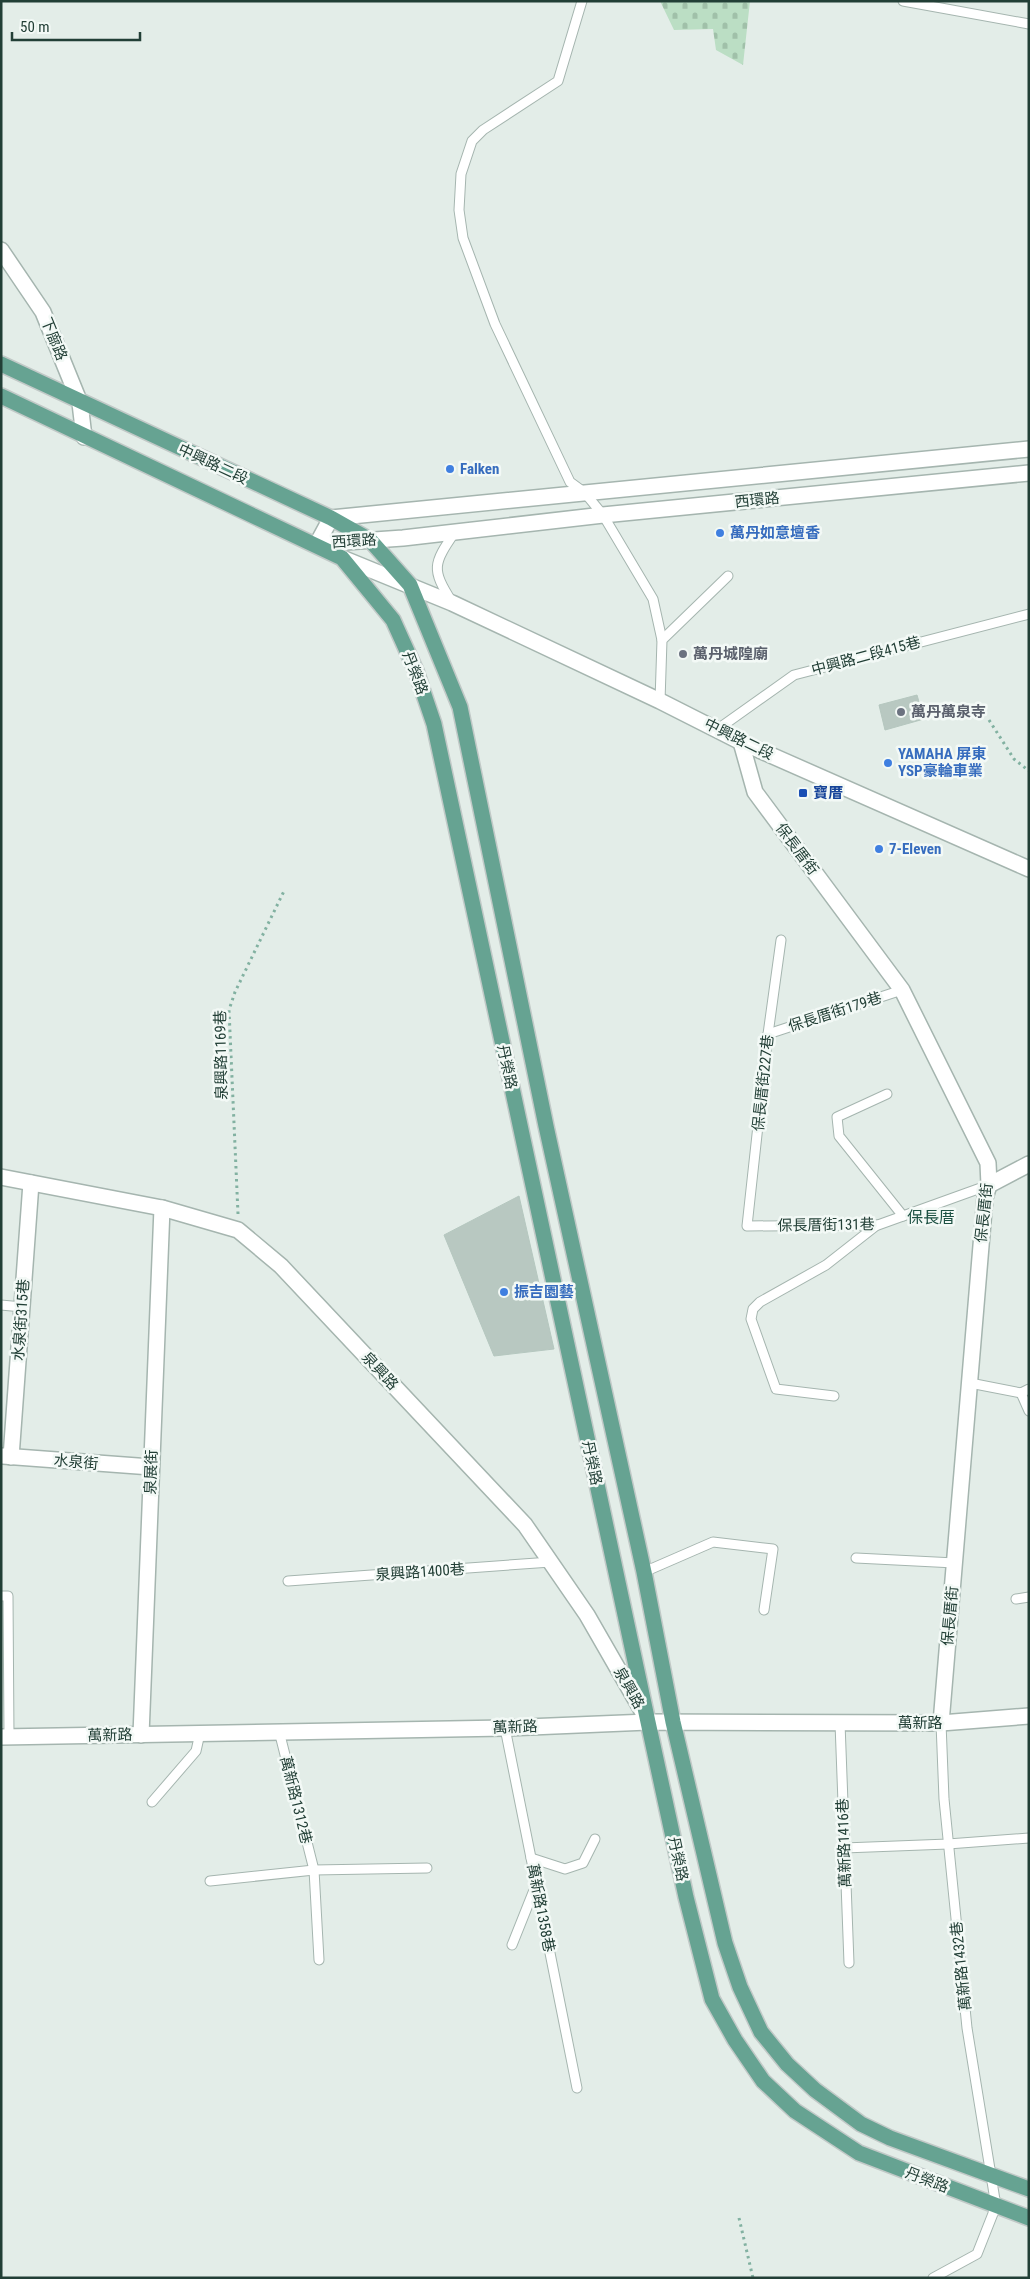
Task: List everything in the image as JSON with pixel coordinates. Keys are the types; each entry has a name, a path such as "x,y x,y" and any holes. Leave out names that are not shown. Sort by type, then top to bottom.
{"main road":[{"name":"中興路二段","path":"1,364 80,403 331,518 370,540 410,585"},
{"name":"中興路二段","path":"1,396 84,437 317,544 342,558"},
{"name":"丹榮路","path":"342,558 393,620 416,671 434,724 686,1897 712,1999 735,2040 763,2081 795,2111 858,2153 1029,2218"},
{"name":"丹榮路","path":"410,585 460,707 546,1126 644,1572 673,1722 725,1942 740,1986 761,2032 787,2064 815,2090 861,2124 890,2138 1029,2188"},
{"path":"521,1133 546,1126"}],"street":[{"name":"下廍路","path":"1,250 43,312 80,403 84,437"},
{"name":"西環路","path":"317,544 331,518 1029,449"},
{"name":"西環路","path":"317,544 455,532 603,515 1029,474"},
{"name":"中興路二段","path":"342,558 452,602 718,729 741,742 1029,869"},
{"name":"保長厝街","path":"741,742 755,792 902,990 988,1163 989,1185 985,1198 941,1724"},
{"path":"989,1185 1029,1164"},
{"name":"泉興路","path":"1,1177 162,1208 238,1230 281,1266 525,1525 587,1615 648,1722"},
{"name":"水泉街315巷","path":"6,1456 22,1307 31,1183"},
{"name":"泉展街","path":"140,1735 162,1208"},
{"name":"水泉街","path":"6,1456 151,1467"},
{"name":"萬新路","path":"5,1737 505,1728 648,1722 941,1724 1029,1716"}],"lane":[{"path":"582,1 558,81 483,130 472,141 461,174 459,210 463,238 495,324 570,482 585,494 603,515 653,599 662,640 660,701"},
{"path":"903,1 1029,24"},
{"path":"452,602 439,582 436,571 441,552 455,532"},
{"path":"662,640 728,576"},
{"name":"中興路二段415巷","path":"718,729 794,675 1029,614"},
{"name":"保長厝街227巷","path":"747,1226 768,1034 781,940"},
{"name":"保長厝街179巷","path":"768,1034 902,990"},
{"path":"887,1094 837,1117 838,1136 903,1216"},
{"name":"保長厝街131巷","path":"747,1226 878,1225 989,1185"},
{"path":"834,1396 776,1389 751,1319 753,1309 760,1302 826,1265 878,1225"},
{"path":"1,1305 22,1307"},
{"path":"970,1384 1025,1391 1029,1411"},
{"path":"644,1572 713,1542 773,1549 764,1610"},
{"path":"856,1558 954,1563"},
{"name":"泉興路1400巷","path":"288,1581 551,1562"},
{"path":"1,1596 8,1596 5,1737"},
{"path":"1016,1599 1029,1598"},
{"name":"萬新路1416巷","path":"840,1723 849,1963"},
{"name":"萬新路1432巷","path":"941,1724 944,1799 967,2028 996,2206"},
{"name":"萬新路1358巷","path":"505,1728 577,2088"},
{"name":"萬新路1312巷","path":"279,1731 314,1870 319,1960"},
{"path":"152,1802 196,1751 200,1733"},
{"path":"844,1848 948,1844 1029,1838"},
{"path":"532,1858 565,1869 583,1862 595,1840"},
{"path":"210,1881 314,1870 427,1868"},
{"path":"512,1945 536,1884"},
{"path":"933,2278 977,2254 996,2206"}],"path":[{"path":"989,720 1014,759 1029,771"},
{"name":"泉興路1169巷","path":"238,1230 229,1010 235,992 284,891"},
{"path":"740,2218 753,2278"}],"green space":[{"path":"660,1 750,1 743,65 716,50 713,29 674,30"}],"building":[{"name":"萬丹萬泉寺","path":"917,695 924,719 885,730 879,705"},
{"name":"振吉園藝","path":"519,1196 554,1349 494,1356 444,1235"}],"place":[{"name":"Falken","path":"450,469"},
{"name":"萬丹如意壇香","path":"720,533"},
{"name":"萬丹城隍廟","path":"683,654"},
{"name":"萬丹萬泉寺","path":"901,712"},
{"name":"YAMAHA 屏東 YSP豪輪車業","path":"888,763"},
{"name":"寶厝","path":"803,793"},
{"name":"7-Eleven","path":"879,849"},
{"name":"振吉園藝","path":"504,1292"}],"district":[{"name":"保長厝","path":"931,1217"}]}
